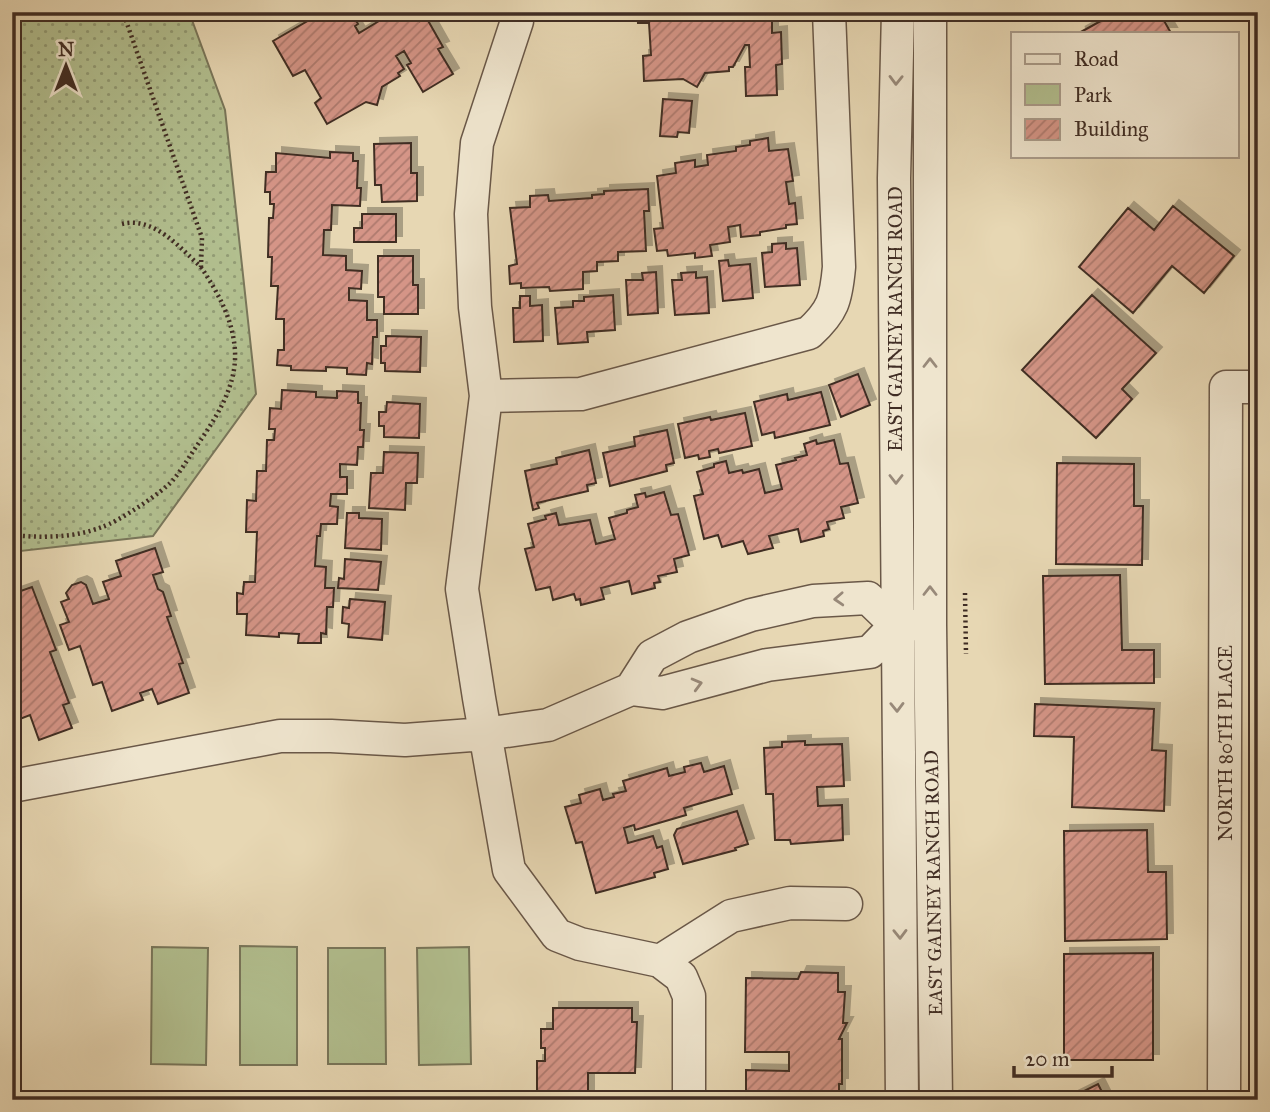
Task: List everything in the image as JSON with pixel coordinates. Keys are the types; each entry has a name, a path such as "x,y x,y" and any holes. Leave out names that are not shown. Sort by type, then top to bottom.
{"street":[{"path":"516,12 517,21 477,143 471,214 475,307 486,396 462,589 485,734 509,870 557,935 580,944 660,961 681,977 689,996 689,1100"},
{"path":"486,396 581,394 809,333 827,316 837,290 839,267 829,12"},
{"name":"EAST GAINEY RANCH ROAD","path":"898,12 894,178 902,1100"},
{"name":"EAST GAINEY RANCH ROAD","path":"930,12 930,624 936,1100"},
{"name":"NORTH 80TH PLACE","path":"1224,1100 1226,387 1258,387"},
{"path":"631,689 652,656 688,637 751,615 813,601 868,598 896,625"},
{"path":"12,786 280,736 405,740 485,734 548,725 631,689 662,694 767,665 870,652 896,625 930,624"},
{"path":"660,961 731,916 790,903 846,904"}],"path":[{"path":"122,12 202,238 201,267"},
{"path":"12,535 48,538 103,527 136,507 172,481 217,416 231,382 235,352 231,327 220,298 201,267 158,230 133,221 122,224"}],"green space":[{"path":"12,12 189,12 225,110 256,394 153,536 12,552"},
{"path":"240,946 297,947 297,1065 240,1065"},
{"path":"152,947 208,948 206,1065 151,1064"},
{"path":"469,947 471,1064 419,1065 417,948"},
{"path":"328,948 385,948 386,1064 328,1064"}],"building":[{"path":"314,12 329,12 331,16 339,12 351,12 358,24 355,26 359,33 379,21 375,14 368,17 366,12 415,12 420,21 426,17 443,47 438,49 453,74 423,92 407,65 411,63 404,51 396,56 404,69 398,73 400,76 382,87 377,105 366,102 327,124 315,103 321,98 305,70 293,76 273,41 316,16"},
{"path":"637,12 772,12 772,33 781,32 782,64 776,65 777,95 746,96 745,67 750,67 749,45 745,45 729,71 705,73 697,87 683,79 644,81 643,56 651,55 649,23 638,23"},
{"path":"1117,12 1159,12 1170,32 1081,32"},
{"path":"663,99 692,101 689,133 678,132 677,137 660,136"},
{"path":"768,138 769,151 788,149 793,181 786,182 789,204 795,203 797,224 760,232 760,235 741,237 740,225 728,227 730,242 710,245 712,256 695,258 695,253 668,256 667,250 657,251 654,229 663,228 657,176 676,173 675,163 695,160 695,167 708,165 707,155 736,151 736,147 750,145 750,141"},
{"path":"411,143 411,173 417,173 417,201 382,202 381,185 375,185 374,144"},
{"path":"330,152 353,153 353,161 358,161 357,188 361,188 360,206 332,205 331,230 324,230 323,255 346,256 346,270 362,271 361,289 349,288 349,300 367,301 367,320 377,320 372,364 367,363 366,375 347,374 347,368 326,367 326,371 291,370 291,366 277,365 278,350 284,350 284,319 276,319 278,286 271,286 272,257 268,257 269,218 273,218 274,204 270,204 270,192 265,192 266,172 276,172 276,153 330,158"},
{"path":"648,189 649,211 644,211 646,251 618,252 618,261 597,262 597,271 583,272 583,289 550,291 549,287 521,288 521,283 510,284 509,266 517,264 510,208 530,207 530,196 548,195 549,201 592,198 592,195 604,194 604,191"},
{"path":"1173,206 1234,256 1204,293 1172,266 1133,313 1079,267 1128,208 1154,230"},
{"path":"362,214 396,214 396,242 354,242 354,228 362,228"},
{"path":"1253,223 1258,223 1258,314 1252,314"},
{"path":"786,243 786,249 797,248 800,285 765,287 762,253 772,252 772,244"},
{"path":"378,256 413,256 413,285 418,285 418,314 384,314 384,297 378,297"},
{"path":"728,260 729,266 750,264 753,298 723,301 719,261"},
{"path":"656,272 658,313 628,315 626,280 643,280 642,273"},
{"path":"696,272 696,278 707,277 709,313 675,315 672,280 682,280 681,273"},
{"path":"613,295 615,330 587,332 588,342 558,344 555,308 573,307 573,301 584,301 584,297"},
{"path":"1092,295 1156,353 1122,389 1132,399 1096,438 1022,370"},
{"path":"520,296 530,296 530,306 542,305 543,341 514,342 513,308 520,308"},
{"path":"386,336 421,337 420,372 385,371 385,363 381,363 381,346 386,346"},
{"path":"858,374 870,405 841,417 829,385"},
{"path":"282,390 316,392 316,397 337,398 337,391 358,392 358,403 361,403 360,430 364,430 363,447 358,447 357,465 340,464 340,477 347,477 347,494 331,494 330,506 338,507 337,524 321,524 320,536 317,536 315,566 326,567 325,588 334,588 333,607 327,607 326,634 321,633 321,643 298,643 299,634 279,633 279,637 246,635 247,614 237,614 237,593 243,594 244,582 255,582 257,532 246,532 247,500 256,501 257,471 266,471 267,440 274,440 275,429 269,429 270,408 281,409"},
{"path":"821,392 830,425 775,438 774,432 762,435 754,402 787,394 788,400"},
{"path":"387,402 420,404 419,438 384,437 384,426 379,426 379,412 386,412"},
{"path":"745,413 752,446 719,453 718,449 709,451 710,457 699,459 698,455 685,458 678,424"},
{"path":"667,430 674,463 666,465 667,471 610,486 603,453 635,446 634,437"},
{"path":"816,440 817,444 834,440 840,464 848,463 858,503 841,507 844,518 827,522 829,529 823,531 824,536 801,542 798,529 769,536 773,548 748,554 743,541 722,547 718,535 704,539 694,496 703,494 697,472 726,461 729,473 759,469 765,493 782,489 776,465 807,455 804,444"},
{"path":"589,450 596,483 587,485 588,491 537,503 539,508 533,510 525,471 557,464 556,458"},
{"path":"384,452 418,453 417,483 406,483 405,510 369,508 371,473 383,473"},
{"path":"1057,463 1134,464 1134,506 1143,506 1142,565 1056,564"},
{"path":"664,492 671,515 678,514 689,555 674,559 677,572 658,576 660,582 654,583 655,588 632,594 629,581 601,588 604,599 581,605 580,599 576,600 574,594 553,600 550,587 536,590 525,549 534,547 528,524 556,513 559,525 590,520 596,544 615,539 609,518 638,507 635,495 645,493 646,497"},
{"path":"347,513 359,513 359,518 382,519 381,550 345,548"},
{"path":"155,548 163,572 153,575 158,589 163,592 171,616 167,617 183,663 179,664 189,693 158,704 152,689 140,693 143,700 112,711 102,682 93,685 80,646 69,650 60,625 69,622 61,602 69,599 66,593 72,585 81,582 86,585 93,604 109,599 103,582 121,576 116,561"},
{"path":"345,559 381,562 378,590 338,588 339,578 344,579"},
{"path":"1120,575 1122,650 1154,650 1154,683 1045,684 1043,576"},
{"path":"32,587 56,650 50,652 69,703 63,705 72,728 39,740 30,715 12,722 12,594"},
{"path":"350,599 385,602 382,640 348,637 349,624 342,623 343,607 349,608"},
{"path":"1035,704 1154,709 1152,750 1166,751 1164,811 1072,807 1074,737 1034,736"},
{"path":"805,741 805,745 842,744 844,786 817,787 818,806 842,805 843,840 791,844 790,840 775,840 773,794 766,794 764,748 782,747 782,742"},
{"path":"701,763 704,772 724,766 732,794 684,808 686,815 635,830 634,825 624,828 628,843 653,836 657,848 662,846 668,869 654,873 655,877 596,893 582,842 576,843 565,807 581,803 579,795 600,789 603,800 626,791 623,781 667,768 669,776 685,772 684,767"},
{"path":"737,811 748,844 735,848 736,850 683,864 674,835 677,829"},
{"path":"1147,830 1148,872 1166,872 1167,939 1065,941 1064,831"},
{"path":"1153,953 1153,1060 1064,1060 1064,954"},
{"path":"801,972 838,973 838,992 845,992 843,1023 847,1023 839,1039 842,1039 842,1084 839,1084 839,1100 746,1100 746,1070 789,1071 789,1052 745,1052 746,978 798,979"},
{"path":"553,1008 632,1008 632,1022 637,1022 635,1073 588,1073 588,1100 537,1100 537,1061 545,1061 545,1048 541,1048 541,1029 553,1029"},
{"path":"1098,1084 1106,1100 1066,1100"}]}
